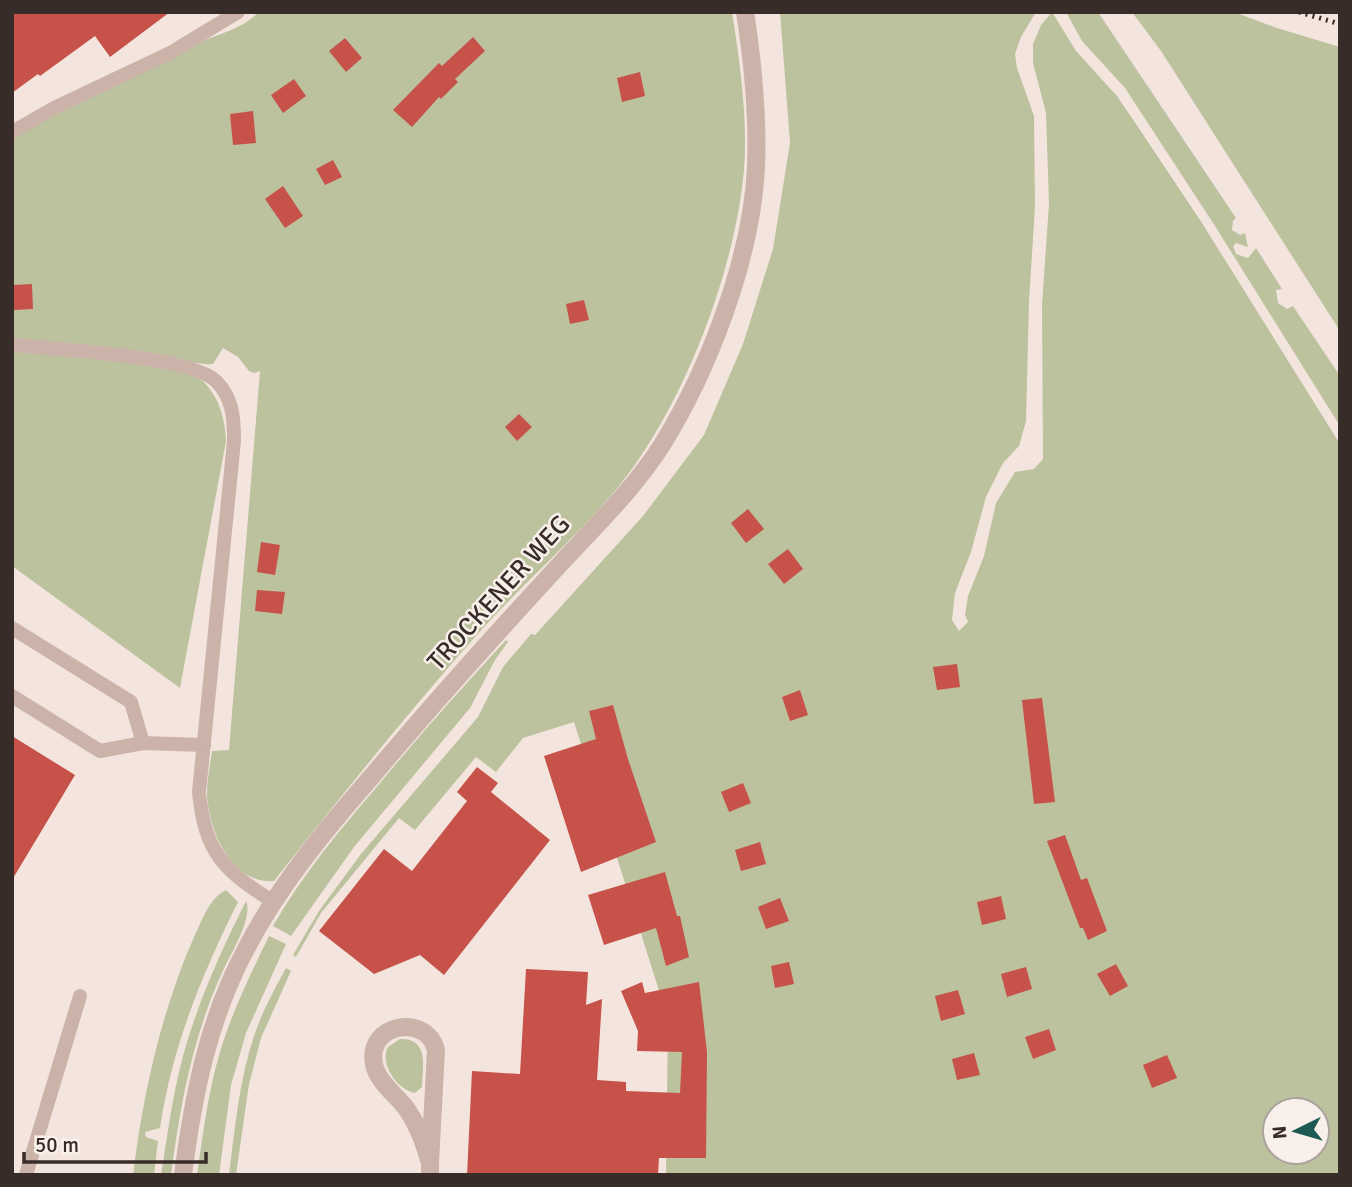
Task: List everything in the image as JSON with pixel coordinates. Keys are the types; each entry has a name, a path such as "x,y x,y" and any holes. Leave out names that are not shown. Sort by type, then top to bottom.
{"street":[{"name":"TROCKENER WEG","path":"183,1175 192,1105 207,1043 226,989 245,950 274,902 330,825 421,718 625,493 660,447 694,389 730,294 747,233 756,170 753,72 745,12"},
{"path":"400,1027 425,1032 431,1037 436,1050 430,1169 420,1131 406,1108 380,1078 373,1061 378,1038 400,1027"}],"lane":[{"path":"12,132 54,108 172,52 238,12"},
{"path":"12,345 139,358 191,367 216,381 228,396 234,420 234,441 199,792 202,820 209,841 222,863 235,876 274,902"},
{"path":"12,628 131,702 143,743"},
{"path":"12,696 100,751 143,743 204,745"},
{"path":"26,1175 80,996"}],"green space":[{"path":"259,12 732,12 745,131 739,210 717,294 684,378 642,454 603,505 456,659 274,881 259,880 245,874 234,864 217,838 207,795 212,751 229,750 260,371 249,371 238,357 223,348 213,364 207,364 144,352 12,338 12,138 56,113 205,40 240,26"},
{"path":"780,12 1036,12 1021,37 1015,54 1017,68 1034,116 1035,207 1026,421 1019,446 1003,463 986,497 971,552 955,593 952,620 959,631 968,622 965,615 968,596 984,556 996,503 1015,472 1034,469 1043,459 1042,304 1049,204 1046,113 1033,63 1033,44 1041,25 1052,12 1076,51 1117,96 1202,223 1340,444 1340,1175 666,1175 668,1019 574,722 523,738 496,772 476,757 415,830 399,818 321,913 296,957 293,955 319,911 361,854 478,717 503,667 643,516 704,435 743,344 773,249 790,143"},
{"path":"1066,12 1098,12 1236,218 1232,230 1240,235 1245,233 1248,247 1236,243 1233,246 1236,254 1248,258 1256,248 1282,289 1276,290 1278,303 1287,309 1293,306 1340,376 1340,426 1125,88 1082,41"},
{"path":"1132,12 1234,12 1340,47 1340,331 1161,51"},
{"path":"12,351 113,360 191,375 204,382 218,402 226,441 180,688 12,566"},
{"path":"506,640 508,642 495,660 470,708 354,847 291,936 273,926 308,872 347,822"},
{"path":"226,890 238,902 212,956 180,1040 160,1128 145,1132 146,1137 158,1141 154,1175 133,1175 148,1084 172,994 207,911 215,898"},
{"path":"246,901 248,908 243,927 211,999 195,1048 183,1099 171,1175 161,1175 182,1058 213,970"},
{"path":"269,936 286,944 246,1033 231,1085 219,1175 197,1175 209,1097 220,1052 236,1007"},
{"path":"286,968 291,971 261,1038 249,1084 236,1175 229,1175 238,1105 249,1053 261,1018"},
{"path":"400,1039 416,1043 422,1055 422,1087 415,1093 396,1081 386,1061 388,1047"}],"building":[{"path":"12,12 170,12 110,57 95,36 12,93"},
{"path":"473,37 485,51 455,79 458,82 441,99 439,97 412,127 393,110 439,63 442,66"},
{"path":"345,38 362,58 346,72 329,51"},
{"path":"640,72 645,96 622,102 617,78"},
{"path":"294,79 306,96 283,113 271,95"},
{"path":"253,111 256,143 233,145 230,114"},
{"path":"333,160 342,177 325,185 316,169"},
{"path":"283,186 303,216 285,228 265,199"},
{"path":"32,284 33,309 14,310 13,285"},
{"path":"584,300 589,320 570,324 566,304"},
{"path":"519,414 532,427 517,441 505,427"},
{"path":"748,509 764,529 746,543 731,523"},
{"path":"261,542 280,545 275,575 257,572"},
{"path":"788,549 803,569 784,584 768,564"},
{"path":"257,590 285,592 282,614 255,611"},
{"path":"957,664 960,687 937,690 933,667"},
{"path":"800,690 808,715 790,721 782,697"},
{"path":"1042,698 1055,802 1034,804 1022,700"},
{"path":"613,705 656,842 581,872 544,756 596,739 589,711"},
{"path":"12,736 75,775 12,880"},
{"path":"477,767 498,783 491,792 550,840 444,975 420,955 374,974 319,931 384,849 412,871 467,801 457,792"},
{"path":"743,783 751,803 729,812 721,792"},
{"path":"1065,835 1081,880 1087,878 1107,931 1088,940 1083,928 1080,928 1047,841"},
{"path":"760,842 766,864 741,871 735,850"},
{"path":"665,872 677,916 680,916 689,957 666,966 656,928 604,945 588,895"},
{"path":"1001,896 1006,919 982,925 977,902"},
{"path":"780,898 789,921 766,929 758,907"},
{"path":"789,962 794,984 775,988 771,966"},
{"path":"1116,964 1128,986 1110,996 1097,974"},
{"path":"1026,967 1032,989 1007,997 1001,974"},
{"path":"526,969 588,972 586,1005 602,999 597,1080 626,1082 626,1091 680,1093 682,1052 637,1051 638,1031 621,991 642,982 645,993 699,982 707,1052 706,1158 659,1158 658,1175 467,1175 472,1071 520,1074"},
{"path":"958,990 965,1014 941,1021 935,996"},
{"path":"1049,1029 1056,1050 1033,1059 1025,1037"},
{"path":"974,1053 980,1075 957,1080 952,1059"},
{"path":"1167,1055 1177,1078 1152,1088 1143,1065"}],"railway":[{"path":"1299,12 1340,24"}]}
